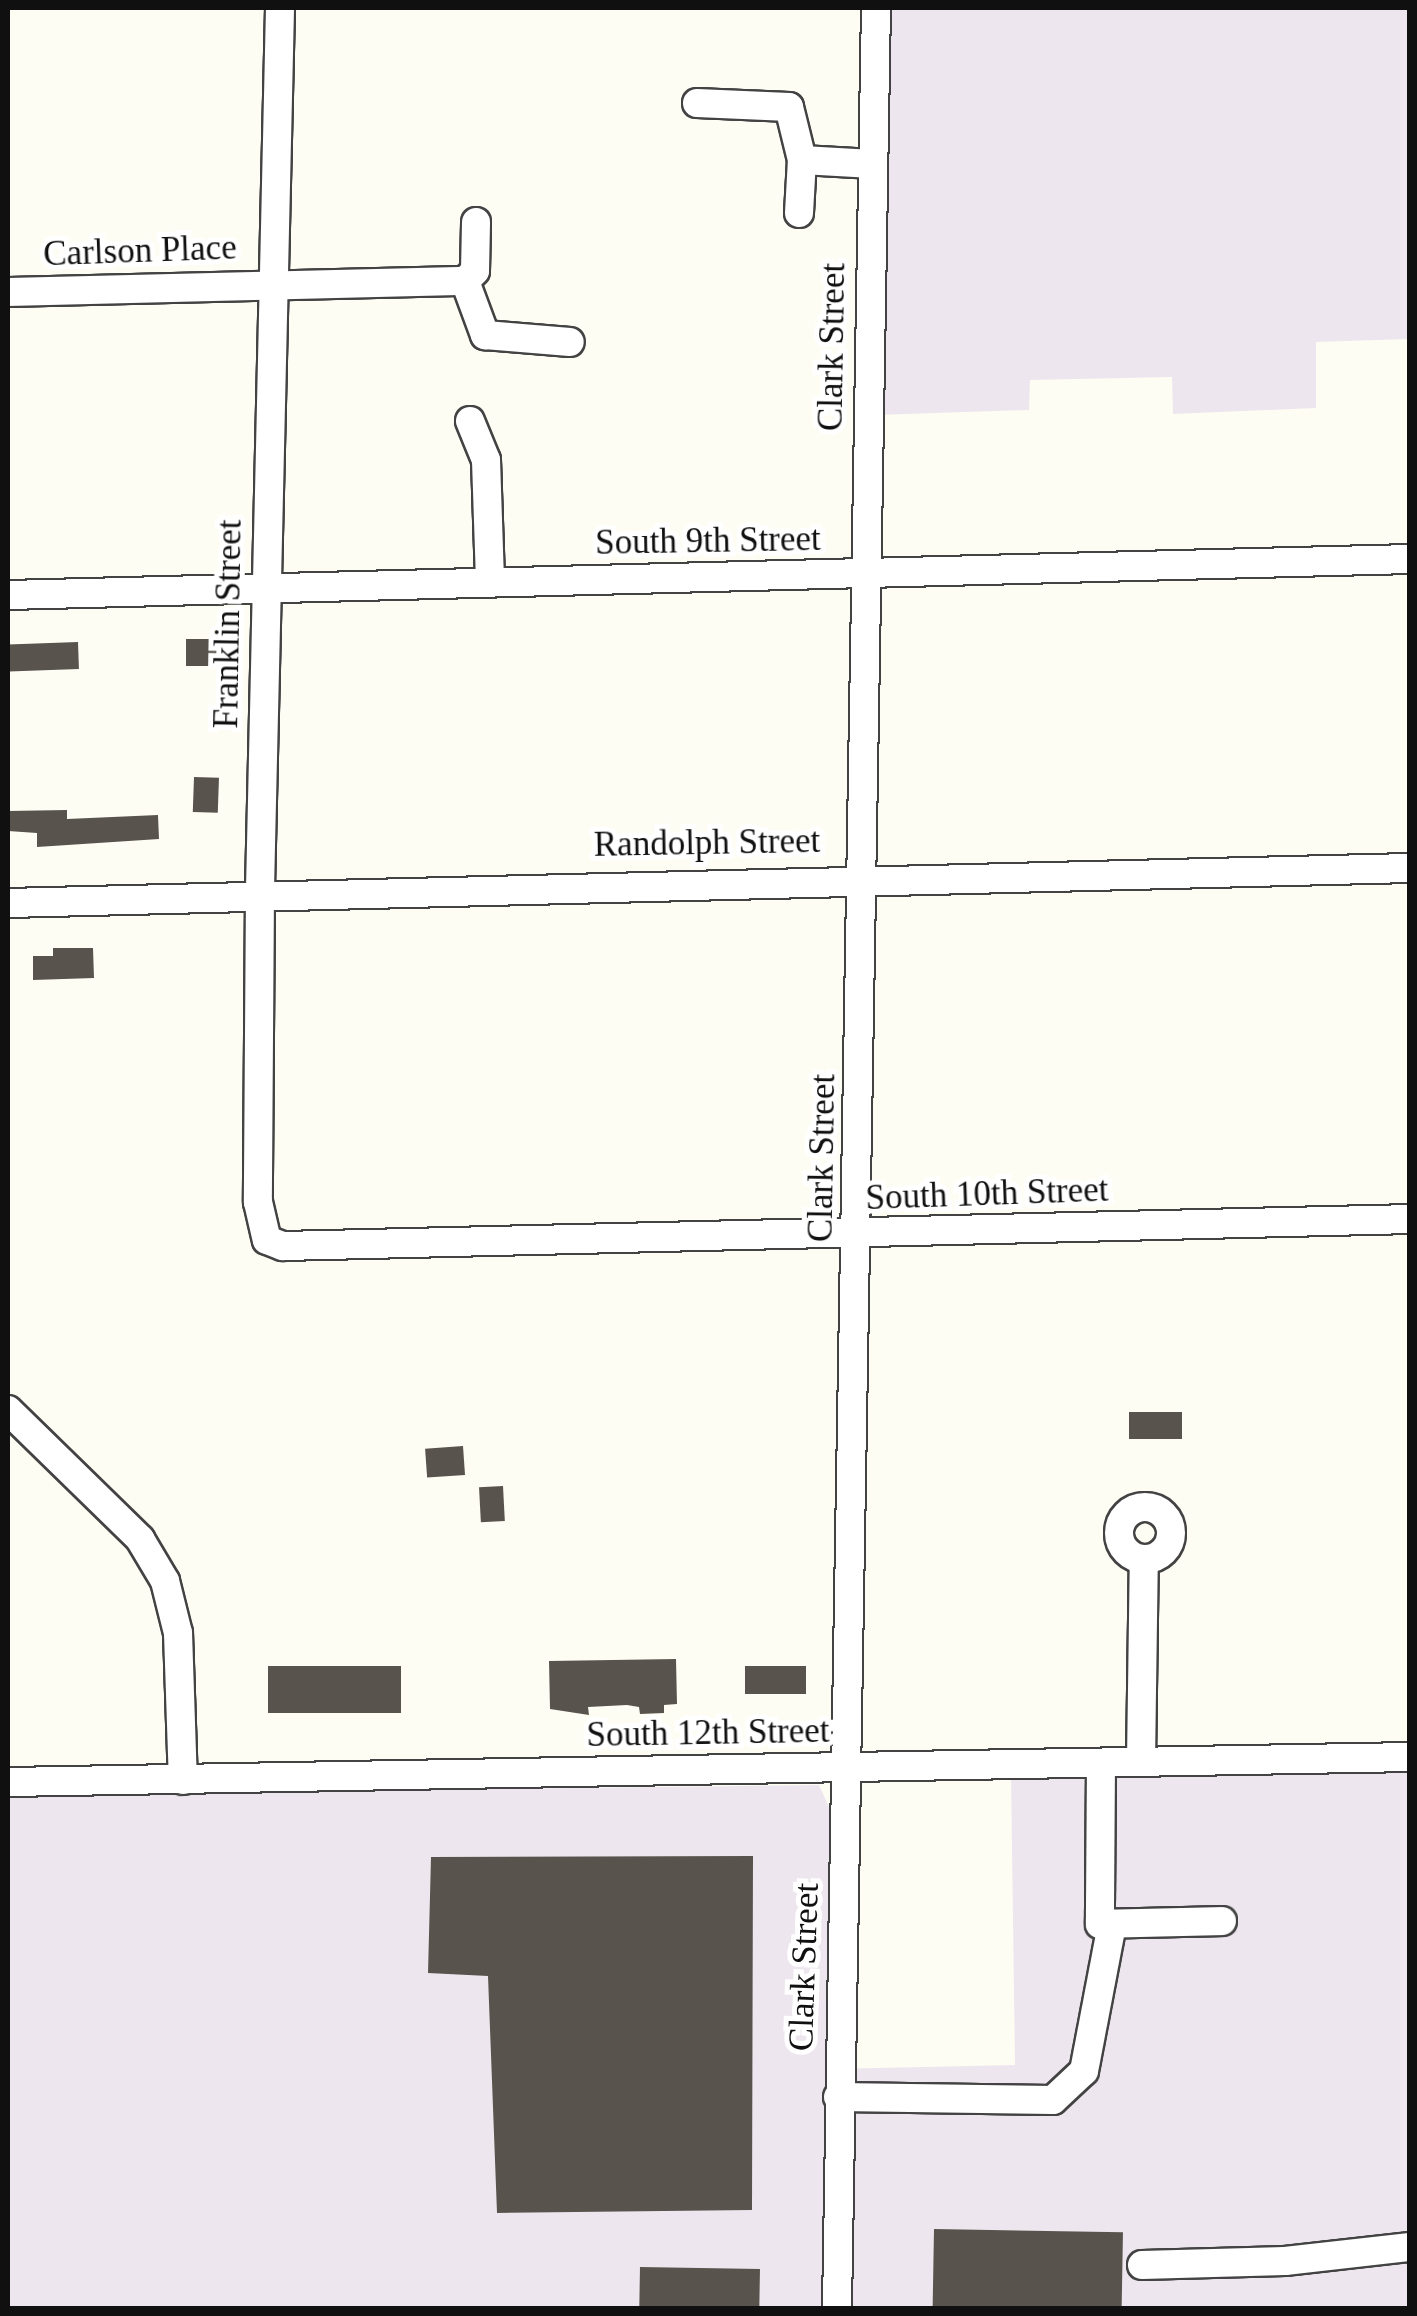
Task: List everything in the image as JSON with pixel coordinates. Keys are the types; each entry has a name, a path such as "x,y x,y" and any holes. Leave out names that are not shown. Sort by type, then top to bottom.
{"street":[{"name":"Franklin Street","path":"267,1240 258,1202 260,892 280,8"},
{"name":"Clark Street","path":"837,2308 838,2097 859,1235 876,8"},
{"path":"697,103 789,107 802,160 798,213"},
{"path":"802,160 873,164"},
{"path":"476,222 475,271 465,282 485,334 570,342"},
{"name":"Carlson Place","path":"8,292 465,282"},
{"path":"470,421 486,460 490,583"},
{"name":"South 9th Street","path":"8,595 1410,559"},
{"name":"Randolph Street","path":"8,903 260,892 1410,868"},
{"name":"South 10th Street","path":"267,1240 283,1246 1410,1219"},
{"path":"8,1410 140,1539 166,1581 178,1633 183,1780"},
{"path":"1141,1762 1144,1559"},
{"name":"South 12th Street","path":"8,1782 1410,1757"},
{"path":"1101,1764 1100,1924 1222,1921"},
{"path":"838,2097 1053,2100 1084,2070 1112,1924"},
{"path":"1142,2265 1285,2262 1410,2248"}],"shaded area":[{"path":"885,8 1409,8 1409,339 1316,342 1316,408 1173,414 1172,377 1030,380 1029,410 877,415"},
{"path":"1409,1771 1409,2308 8,2308 8,1795 819,1785 830,1809 829,2069 1015,2065 1011,1778"}],"building":[{"path":"186,639 221,639 221,666 186,666"},
{"path":"78,642 79,669 9,671 8,644"},
{"path":"194,777 219,778 218,813 193,812"},
{"path":"67,810 67,819 158,815 159,839 37,847 37,833 8,831 8,811"},
{"path":"53,948 93,948 94,978 33,980 33,956 53,956"},
{"path":"1129,1412 1182,1412 1182,1439 1129,1439"},
{"path":"463,1446 465,1475 427,1478 425,1449"},
{"path":"503,1486 505,1521 481,1522 479,1487"},
{"path":"676,1659 677,1704 664,1705 664,1713 640,1714 639,1707 627,1705 588,1707 589,1715 550,1709 549,1661"},
{"path":"268,1666 401,1666 401,1713 268,1713"},
{"path":"745,1666 806,1666 806,1694 745,1694"},
{"path":"753,1856 752,2210 497,2213 488,1976 428,1973 431,1857"},
{"path":"934,2229 1123,2232 1122,2308 933,2308"},
{"path":"640,2267 760,2269 759,2308 639,2308"}]}
